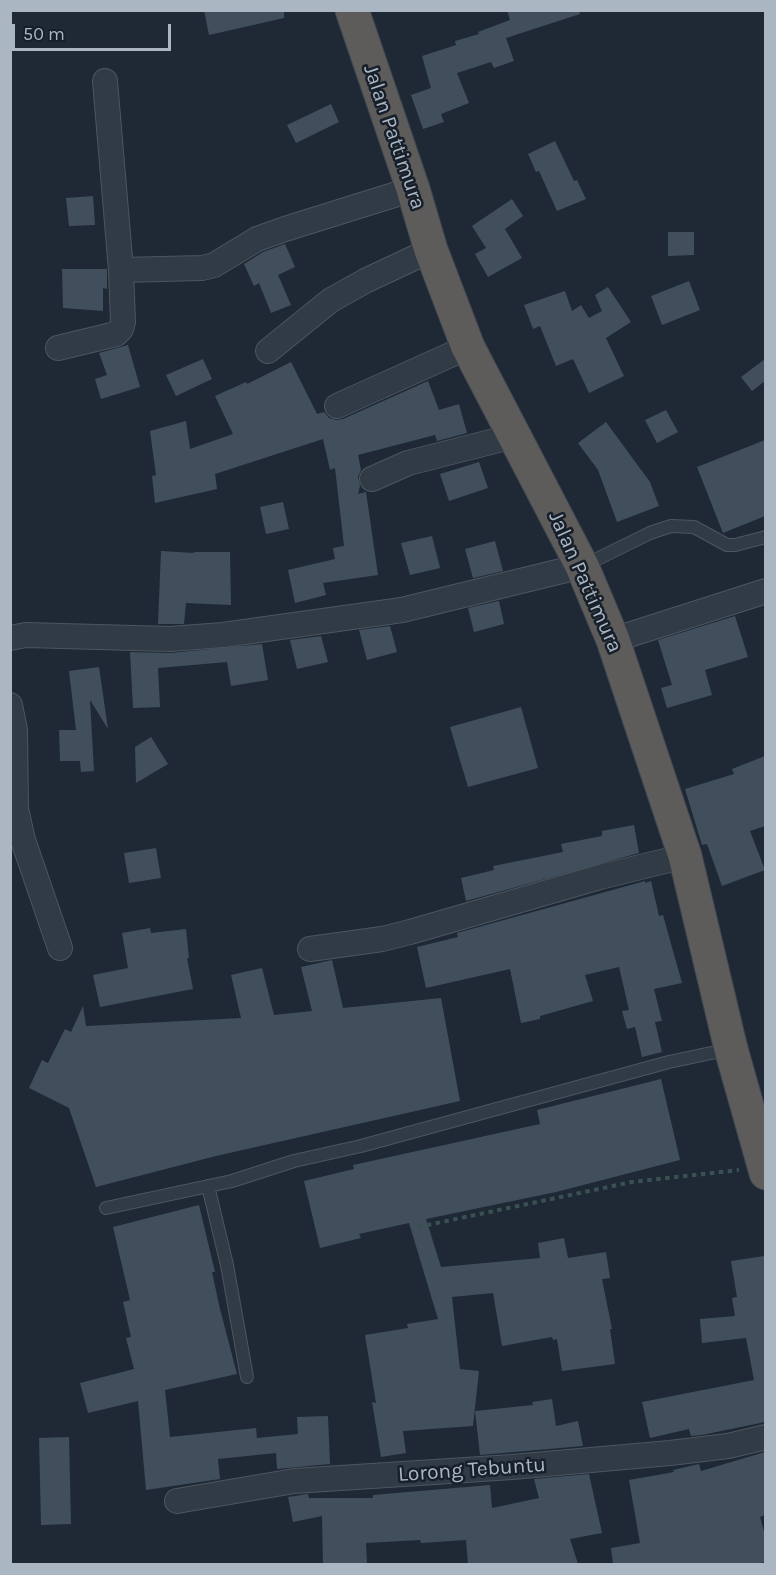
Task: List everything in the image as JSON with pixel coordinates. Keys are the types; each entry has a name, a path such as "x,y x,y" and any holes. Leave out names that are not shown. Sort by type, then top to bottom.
{"highway":[{"name":"Jalan Pattimura","path":"352,10 431,249 468,347 582,566 613,640 685,856 731,1049 765,1170"}],"street":[{"path":"58,348 116,334 123,322 121,270 105,81"},
{"path":"121,270 208,267 258,239 413,189"},
{"path":"268,351 331,300 431,249"},
{"path":"337,406 468,347"},
{"path":"372,479 408,463 514,436"},
{"path":"10,638 26,635 170,639 223,635 402,610 582,566"},
{"path":"613,640 765,591"},
{"path":"10,705 15,730 18,819 60,948"},
{"path":"310,949 392,937 589,880 685,856"},
{"name":"Lorong Tebuntu","path":"177,1501 294,1481 456,1471 647,1455 728,1446 765,1437"}],"lane":[{"path":"582,566 650,533 671,526 694,527 727,545 765,537"},
{"path":"106,1208 232,1181 294,1161 361,1146 669,1062 731,1049"},
{"path":"208,1186 227,1265 247,1377"}],"path":[{"path":"418,1227 632,1182 765,1170"}],"building":[{"path":"204,10 284,10 284,18 209,35"},
{"path":"507,10 579,10 580,14 506,38 514,61 494,68 491,62 457,73 469,103 441,114 444,122 423,129 411,95 431,88 422,56 456,45 455,41 479,34 478,32 510,20"},
{"path":"331,104 339,122 296,143 287,125"},
{"path":"555,141 574,181 577,180 586,199 557,211 539,171 536,172 528,154"},
{"path":"93,196 95,225 69,226 66,198"},
{"path":"512,199 523,216 505,229 522,258 488,277 475,254 486,248 472,226"},
{"path":"668,232 694,232 694,255 668,256"},
{"path":"285,244 295,267 278,275 291,305 271,313 259,283 254,286 244,264 263,252"},
{"path":"62,269 107,269 107,289 103,288 103,311 63,308"},
{"path":"689,281 700,310 662,325 651,296"},
{"path":"608,287 631,322 606,338 624,376 589,393 573,359 556,366 540,326 533,329 524,305 565,291 572,311 581,305 589,318 602,311 595,295"},
{"path":"128,345 140,387 101,399 95,379 107,375 99,353"},
{"path":"203,359 212,379 176,396 166,375"},
{"path":"765,359 765,381 752,391 741,377"},
{"path":"291,362 317,414 324,412 329,418 343,419 428,381 439,410 459,404 467,433 437,441 435,435 358,455 361,470 358,477 360,486 358,494 366,492 378,575 323,583 326,595 295,603 288,570 335,559 333,548 344,546 335,468 330,470 323,439 215,474 217,489 155,503 152,476 156,475 150,431 186,421 190,449 233,434 215,396 246,382 247,384"},
{"path":"666,410 678,432 657,443 645,420"},
{"path":"606,422 650,482 659,506 617,522 598,470 578,443"},
{"path":"765,440 765,516 723,533 697,467"},
{"path":"479,462 488,488 449,501 440,474"},
{"path":"283,502 289,529 266,534 260,507"},
{"path":"432,536 440,568 410,575 401,543"},
{"path":"495,541 503,571 473,578 465,549"},
{"path":"161,551 230,552 231,605 186,603 184,624 158,624"},
{"path":"499,601 504,624 474,632 468,608"},
{"path":"735,616 748,657 705,670 712,695 667,708 661,688 672,685 658,640"},
{"path":"390,626 397,652 367,660 359,630"},
{"path":"321,636 328,662 297,669 290,640"},
{"path":"262,644 268,680 231,686 227,662 158,668 160,707 133,708 130,652 171,653"},
{"path":"99,667 108,729 90,700 94,771 81,772 80,761 60,761 59,730 76,730 69,671"},
{"path":"521,707 538,768 468,787 450,727"},
{"path":"151,737 168,764 136,783 135,747"},
{"path":"765,756 765,826 750,831 765,870 722,886 707,844 702,845 685,789 734,774 732,769"},
{"path":"634,825 639,853 466,901 461,878 494,870 493,866 563,852 561,844 602,836 602,831"},
{"path":"156,848 161,878 129,883 124,853"},
{"path":"645,881 645,883 651,881 659,916 663,915 682,983 654,989 662,1021 655,1022 662,1052 642,1057 635,1027 627,1029 622,1011 629,1010 619,967 585,975 593,1001 521,1023 510,969 426,988 417,947 458,937 457,933"},
{"path":"150,928 151,933 186,929 189,958 187,958 193,989 100,1007 93,975 128,968 122,933"},
{"path":"332,960 343,1008 441,998 460,1101 216,1156 96,1187 69,1108 29,1088 42,1060 48,1063 65,1029 71,1032 83,1006 86,1026 241,1018 231,975 262,968 274,1015 312,1011 301,967"},
{"path":"661,1079 680,1160 556,1192 426,1219 441,1267 540,1258 538,1243 564,1238 568,1258 606,1252 610,1278 602,1279 612,1329 610,1329 615,1364 562,1371 557,1339 553,1340 552,1337 502,1346 493,1293 452,1297 460,1369 479,1371 473,1426 403,1431 406,1453 381,1457 372,1402 376,1403 365,1335 408,1328 407,1324 438,1319 409,1223 359,1234 361,1238 320,1248 304,1181 354,1169 353,1165 540,1124 537,1110"},
{"path":"199,1205 215,1272 212,1272 220,1309 237,1374 165,1390 170,1437 256,1428 257,1438 298,1434 297,1417 328,1416 330,1464 277,1469 276,1453 218,1459 220,1479 146,1490 138,1401 88,1413 80,1383 134,1369 126,1338 131,1337 123,1302 130,1300 113,1227"},
{"path":"764,1256 765,1422 702,1435 691,1436 689,1429 650,1438 642,1402 754,1380 746,1338 702,1343 700,1319 735,1316 732,1298 737,1297 731,1261"},
{"path":"552,1399 556,1426 578,1421 583,1446 480,1455 475,1411 533,1405 532,1402"},
{"path":"69,1437 71,1524 41,1525 39,1438"},
{"path":"765,1452 765,1515 760,1517 765,1535 765,1562 755,1564 613,1564 611,1548 640,1543 629,1480 674,1472 673,1470 699,1464 701,1471"},
{"path":"589,1474 602,1533 570,1539 578,1564 468,1564 466,1540 421,1543 420,1540 366,1543 367,1564 323,1564 322,1516 293,1522 288,1497 308,1494 309,1498 373,1498 373,1495 490,1485 492,1508 539,1498 534,1479"}]}
